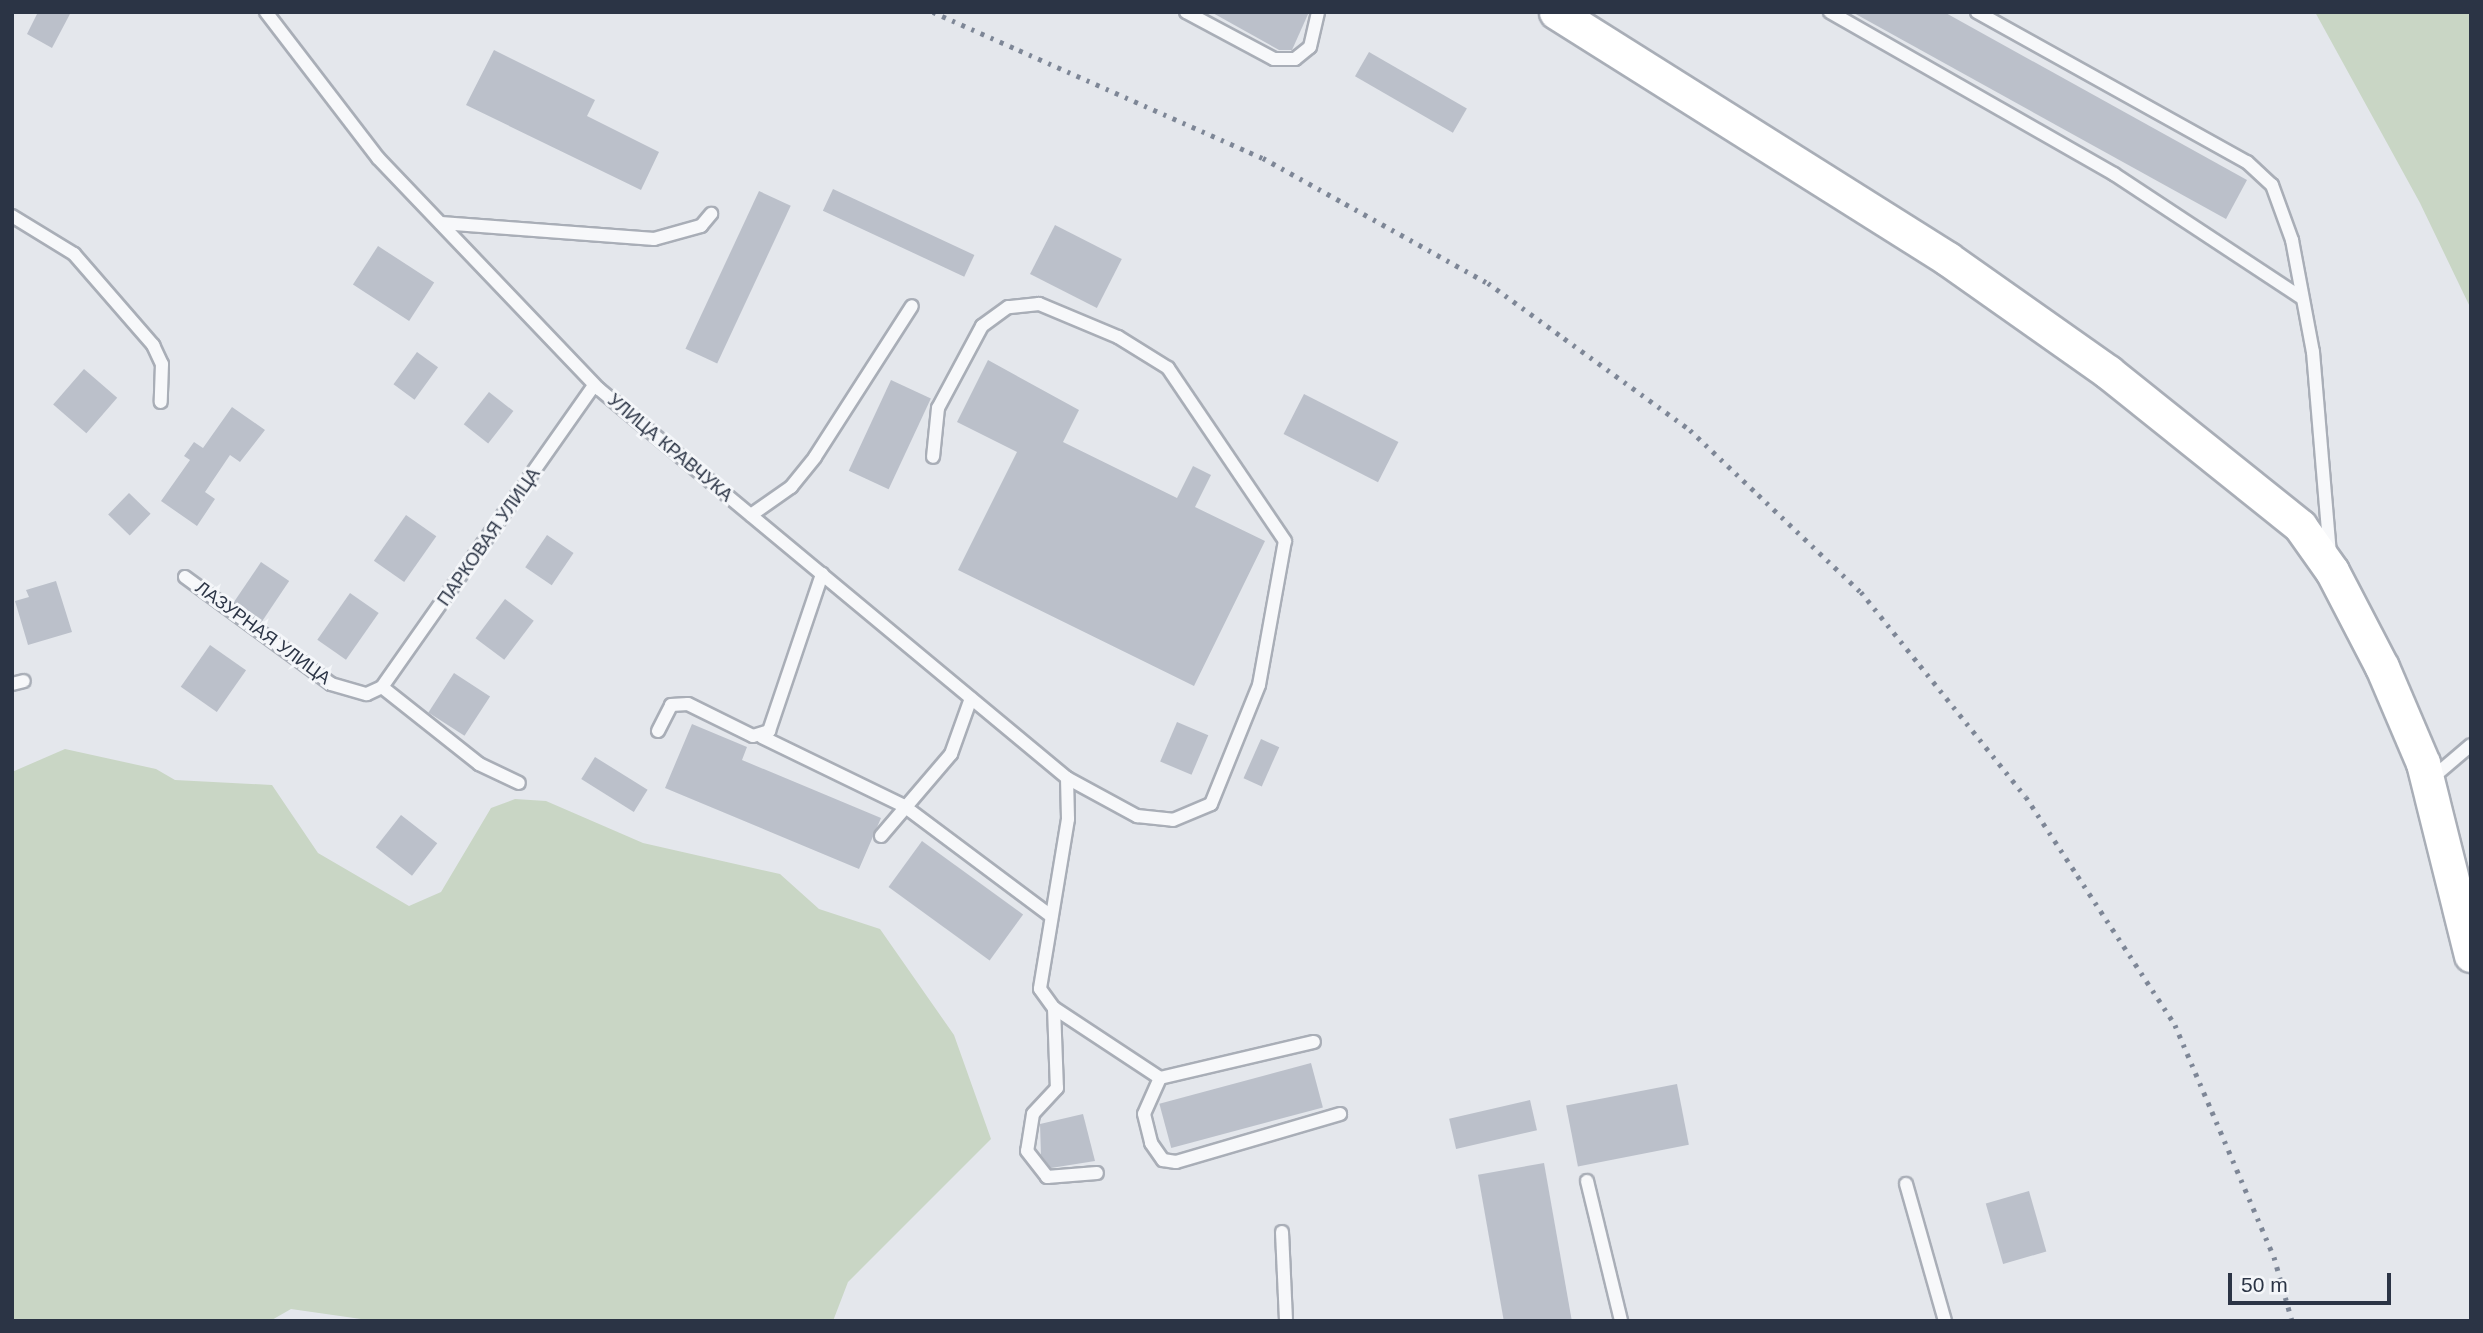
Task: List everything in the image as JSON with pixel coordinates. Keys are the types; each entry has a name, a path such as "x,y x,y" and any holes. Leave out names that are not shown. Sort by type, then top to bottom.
{"main road":[{"path":"1556,12 1948,259 2108,372 2262,489 2300,526 2332,571 2382,667 2428,781 2471,955"}],"lane":[{"name":"УЛИЦА КРАВЧУКА","path":"266,12 378,158 594,385 1067,778 1137,816 1172,820 1211,804 1220,792 1259,685 1285,541 1168,368 1118,337 1039,304 1008,307 982,326 938,408 933,457"},
{"path":"1186,12 1273,59 1295,59 1310,47 1318,12"},
{"path":"1830,12 2114,174 2302,298"},
{"path":"1977,12 2247,162 2272,185 2283,208 2302,298 2332,571"},
{"path":"440,223 654,239 701,226 712,214"},
{"path":"12,216 74,254 153,345 162,364 161,401"},
{"path":"751,515 791,487 815,457 912,306"},
{"name":"ПАРКОВАЯ УЛИЦА","path":"382,687 594,385"},
{"path":"762,737 774,720 822,574"},
{"name":"ЛАЗУРНАЯ УЛИЦА","path":"185,578 331,684 367,694 382,687"},
{"path":"382,687 479,764 519,783"},
{"path":"881,836 950,754 971,698"},
{"path":"658,731 671,705 688,704 762,737 904,806 1051,916"},
{"path":"2428,781 2471,745"},
{"path":"1067,778 1068,820 1040,989 1054,1008 1160,1078 1314,1042"},
{"path":"1054,1008 1056,1088 1033,1114 1027,1151 1047,1177 1097,1173"},
{"path":"1160,1078 1144,1114 1151,1143 1163,1160 1176,1162 1340,1114"},
{"path":"1587,1181 1621,1321"},
{"path":"1906,1184 1945,1321"},
{"path":"1282,1232 1286,1321"}],"green space":[{"path":"2315,12 2471,12 2471,309 2420,203"},
{"path":"65,749 156,769 175,780 272,785 318,853 409,906 441,892 491,808 515,799 546,801 643,843 780,874 819,909 880,929 954,1035 991,1139 848,1282 833,1321 375,1321 291,1309 270,1321 12,1321 12,772"}],"building":[{"path":"38,12 71,12 52,48 27,34"},
{"path":"1211,12 1309,12 1292,50 1279,50"},
{"path":"1852,12 1944,12 2247,180 2226,219"},
{"path":"494,50 595,100 587,116 659,152 641,190 466,105"},
{"path":"1369,52 1467,108 1453,133 1355,76"},
{"path":"833,189 974,255 964,277 823,211"},
{"path":"759,191 791,206 717,363 685,349"},
{"path":"1055,225 1122,259 1097,308 1030,274"},
{"path":"378,246 434,282 409,321 353,285"},
{"path":"417,352 438,367 415,400 393,384"},
{"path":"988,360 1079,410 1063,442 1177,498 1193,466 1211,475 1195,507 1265,541 1194,686 958,570 1017,452 957,422"},
{"path":"84,369 117,398 86,433 53,404"},
{"path":"891,380 931,399 889,489 849,471"},
{"path":"489,392 513,411 488,443 464,424"},
{"path":"1304,394 1398,442 1378,482 1284,434"},
{"path":"232,407 265,430 240,462 230,455 205,492 215,499 197,526 161,501 190,460 184,456 194,442 203,448"},
{"path":"129,493 151,514 130,535 108,515"},
{"path":"406,515 436,536 404,582 374,561"},
{"path":"547,535 574,553 552,585 525,567"},
{"path":"261,562 289,581 262,622 234,603"},
{"path":"56,581 72,632 28,645 15,601 29,597 26,590"},
{"path":"350,593 379,613 346,660 317,640"},
{"path":"505,599 534,621 504,660 476,638"},
{"path":"210,645 246,670 217,712 181,687"},
{"path":"454,673 490,696 464,736 428,712"},
{"path":"1177,722 1208,735 1191,775 1160,762"},
{"path":"692,724 747,747 742,760 881,818 859,869 665,788"},
{"path":"1261,739 1279,747 1262,786 1244,778"},
{"path":"595,757 648,790 634,812 581,779"},
{"path":"401,815 437,843 412,876 376,847"},
{"path":"922,841 1023,914 990,961 888,887"},
{"path":"1311,1063 1323,1107 1171,1148 1159,1104"},
{"path":"1677,1084 1689,1145 1578,1166 1566,1106"},
{"path":"1530,1100 1537,1130 1456,1149 1449,1119"},
{"path":"1083,1114 1095,1161 1051,1168 1041,1155 1040,1124"},
{"path":"1544,1163 1572,1321 1504,1321 1478,1175"},
{"path":"2029,1191 2046,1252 2003,1264 1986,1203"}],"railway":[{"path":"933,12 1263,158 1488,283 1690,430 1861,592 2026,797 2175,1025 2274,1257 2292,1321"}]}
